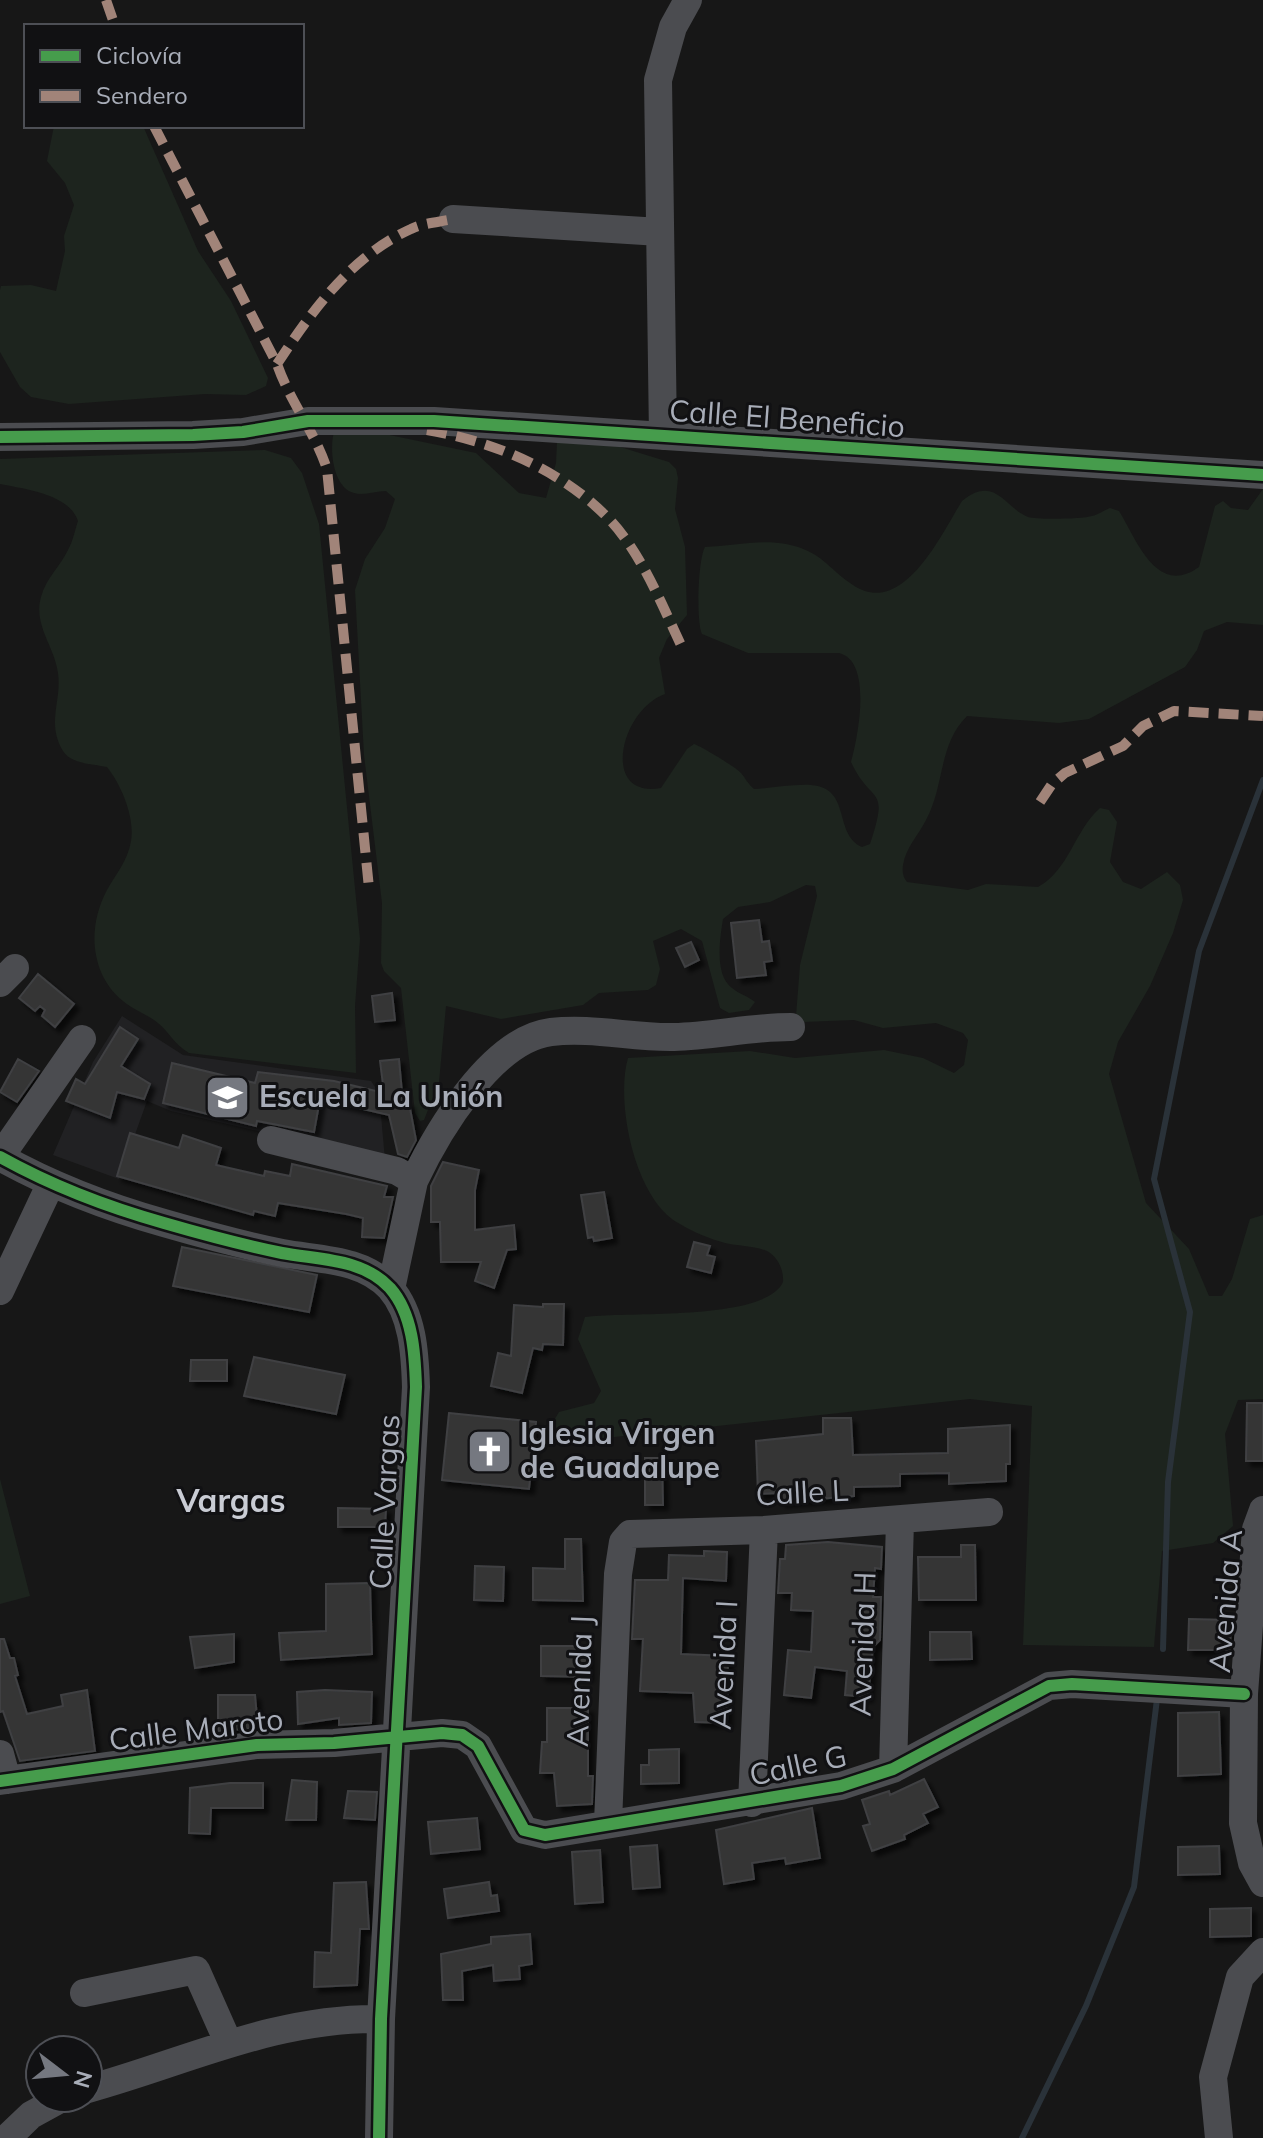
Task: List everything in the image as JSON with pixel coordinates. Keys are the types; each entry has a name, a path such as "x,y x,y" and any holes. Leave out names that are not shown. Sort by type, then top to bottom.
{"street":[{"path":"663,436 658,80 673,27 688,0"},
{"path":"453,219 660,232"},
{"name":"Calle El Beneficio","path":"0,437 193,435 243,432 308,421 434,421 1263,475"},
{"path":"82,1039 0,1157 51,1183 167,1224 282,1253 344,1262 369,1272 391,1289 414,1181 441,1131 475,1084 524,1041 547,1032 571,1030 674,1037 747,1027 791,1027"},
{"path":"271,1140 397,1171 414,1181"},
{"path":"0,1291 51,1183"},
{"name":"Calle Vargas","path":"379,2138 381,2019 416,1387 415,1350 408,1324 391,1289"},
{"name":"Avenida A","path":"1262,1511 1256,1529 1244,1694 1243,1823 1252,1863 1263,1883"},
{"name":"Calle L","path":"623,1542 630,1534 642,1532 764,1530 989,1512"},
{"name":"Avenida H","path":"893,1769 900,1521"},
{"name":"Avenida I","path":"752,1803 764,1530"},
{"name":"Avenida J","path":"608,1823 618,1574 623,1542"},
{"name":"Calle G","path":"399,1737 442,1733 472,1739 524,1830 545,1835 841,1786 893,1769 1049,1686 1072,1684 1244,1694"},
{"name":"Calle Maroto","path":"2,1771 257,1745 399,1737"},
{"path":"1219,2138 1213,2077 1240,1977 1263,1952"},
{"path":"84,1993 196,1970 228,2042"},
{"path":"104,2085 228,2042 342,2018 381,2019"},
{"path":"7,2138 33,2114"}],"shaded area":[{"path":"54,128 144,128 198,251 231,301 268,378 266,386 246,395 205,394 69,404 31,397 20,387 0,352 1,286 31,285 56,291 65,251 64,236 74,205 65,183 47,161"},
{"path":"351,427 476,453 519,493 546,498 556,463 557,442 604,442 669,462 676,469 678,478 675,509 685,547 687,615 667,639 659,658 665,694 649,703 628,734 623,751 624,767 630,780 642,788 661,788 687,749 694,744 738,770 754,789 804,785 824,788 838,803 853,841 862,847 870,844 878,803 851,762 860,701 856,670 850,659 839,653 748,653 702,634 699,590 705,547 756,542 786,544 808,551 853,585 871,592 888,591 919,568 962,501 983,491 999,496 1020,513 1033,518 1087,517 1110,508 1119,511 1149,561 1171,575 1184,575 1199,567 1215,506 1223,501 1231,508 1248,510 1263,489 1263,625 1227,622 1204,631 1197,650 1185,667 1089,719 1059,723 967,716 951,740 932,807 907,853 903,868 907,882 968,890 986,884 1038,887 1058,870 1091,817 1100,808 1109,810 1117,822 1110,862 1123,882 1141,889 1167,872 1180,885 1183,900 1173,933 1150,986 1118,1042 1109,1074 1146,1203 1189,1249 1209,1296 1222,1296 1232,1279 1250,1219 1263,1215 1263,1399 1238,1400 1225,1434 1233,1526 1213,1543 1162,1551 1154,1647 1023,1645 1032,1406 970,1399 539,1445 559,1412 594,1403 601,1391 578,1339 585,1317 723,1309 750,1304 771,1295 783,1282 780,1264 767,1251 719,1241 690,1230 664,1212 651,1195 640,1173 627,1124 624,1099 628,1058 750,1051 795,1058 884,1050 923,1058 954,1073 964,1065 968,1040 963,1033 936,1023 883,1028 854,1020 803,1022 796,1016 800,965 817,896 815,886 806,885 770,902 738,907 723,919 720,965 726,982 755,1002 749,1010 729,1013 720,1008 702,941 681,929 653,941 660,969 656,985 648,990 599,993 583,1005 501,1019 446,1006 439,1082 424,1120 420,1121 415,1113 401,988 384,971 381,963 382,903 364,755 355,590 365,559 385,528 395,499 386,491 354,493 341,484 334,467 334,432"},
{"path":"265,450 291,458 302,473 319,524 360,939 355,1006 356,1073 189,1053 159,1024 123,1001 104,977 95,949 96,919 107,890 127,854 131,822 118,783 107,767 71,759 58,741 55,721 58,673 39,607 43,590 70,547 78,521 66,505 56,499 0,484 0,459"},
{"name":"Escuela La Unión","path":"122,1016 183,1055 371,1081 379,1093 385,1160 171,1111 147,1101 119,1179 53,1155 93,1062"},
{"path":"0,1479 30,1596 0,1604"}],"building":[{"path":"759,920 762,942 769,941 772,961 764,962 766,975 737,978 731,923"},
{"path":"691,942 699,960 685,967 676,948"},
{"path":"38,974 74,1004 55,1027 42,1016 45,1010 40,1006 35,1011 19,998"},
{"path":"392,993 395,1020 375,1022 372,996"},
{"path":"120,1027 138,1039 121,1066 150,1084 144,1099 117,1092 110,1118 66,1101 76,1079 85,1084"},
{"path":"18,1059 39,1071 17,1102 0,1092"},
{"path":"399,1059 403,1104 409,1103 416,1140 407,1157 398,1154 389,1115 320,1099 314,1132 257,1121 256,1126 163,1103 172,1063 255,1083 258,1072 334,1081 384,1093 380,1061"},
{"path":"130,1133 179,1148 183,1135 221,1148 216,1165 264,1176 265,1171 290,1176 292,1164 387,1186 384,1197 393,1197 384,1238 362,1237 363,1218 346,1214 278,1203 275,1216 254,1211 253,1215 117,1176"},
{"path":"443,1162 479,1170 475,1190 475,1230 514,1225 516,1249 507,1250 494,1288 475,1281 481,1262 441,1262 440,1222 431,1222 431,1186"},
{"path":"604,1192 612,1238 594,1241 593,1237 588,1238 581,1195"},
{"path":"694,1242 710,1246 707,1255 715,1257 711,1273 687,1267"},
{"path":"182,1247 317,1275 309,1312 173,1286"},
{"path":"543,1304 564,1304 563,1345 543,1344 542,1350 533,1348 522,1393 491,1386 498,1353 511,1356 514,1305 543,1307"},
{"path":"254,1357 345,1375 336,1414 244,1396"},
{"path":"191,1360 227,1360 227,1381 190,1381"},
{"path":"1247,1403 1263,1403 1263,1461 1246,1461"},
{"name":"Iglesia Virgen de Guadalupe","path":"449,1413 536,1422 529,1489 442,1480"},
{"path":"823,1418 851,1418 853,1455 948,1453 948,1429 1010,1425 1010,1464 1006,1464 1006,1481 949,1484 949,1473 900,1474 900,1486 854,1487 854,1496 781,1502 780,1493 758,1494 756,1441 823,1434"},
{"path":"645,1458 662,1458 663,1505 645,1505"},
{"path":"338,1508 386,1509 385,1527 338,1527"},
{"path":"565,1539 581,1539 583,1601 533,1600 533,1568 565,1569"},
{"path":"828,1542 882,1547 881,1569 875,1568 873,1597 881,1597 880,1640 873,1647 868,1697 845,1695 847,1671 815,1667 811,1698 784,1695 788,1650 811,1652 813,1611 791,1610 792,1593 778,1593 780,1559 785,1559 786,1545"},
{"path":"961,1545 975,1545 976,1600 919,1600 918,1557 961,1557"},
{"path":"704,1551 727,1552 726,1581 683,1578 681,1654 728,1656 727,1723 695,1722 693,1693 640,1691 643,1639 632,1639 635,1580 668,1580 669,1555 704,1556"},
{"path":"475,1566 504,1567 503,1601 474,1600"},
{"path":"370,1583 372,1654 281,1660 279,1633 326,1631 326,1584"},
{"path":"1189,1619 1231,1620 1230,1650 1188,1650"},
{"path":"930,1632 971,1632 972,1659 930,1660"},
{"path":"234,1634 234,1662 195,1668 190,1637"},
{"path":"0,1639 4,1639 10,1658 14,1658 18,1675 15,1676 27,1714 63,1706 61,1695 87,1690 95,1751 20,1761 3,1711 0,1712"},
{"path":"541,1646 588,1646 588,1677 541,1676"},
{"path":"297,1692 372,1692 371,1723 339,1725 339,1718 298,1724"},
{"path":"218,1695 255,1695 258,1728 218,1731"},
{"path":"547,1708 588,1708 588,1776 593,1776 592,1804 557,1806 554,1773 540,1773 542,1742 547,1742"},
{"path":"1219,1712 1221,1774 1178,1776 1178,1713"},
{"path":"679,1749 679,1783 641,1784 641,1765 649,1765 649,1750"},
{"path":"924,1779 938,1807 923,1814 928,1823 904,1835 905,1839 872,1851 863,1826 870,1824 862,1800 889,1791 890,1795"},
{"path":"292,1780 317,1782 316,1820 286,1820"},
{"path":"263,1783 263,1808 211,1808 210,1834 189,1833 190,1788"},
{"path":"348,1791 377,1792 375,1820 344,1818"},
{"path":"812,1808 820,1858 786,1864 785,1858 752,1863 754,1879 724,1884 716,1830"},
{"path":"477,1818 480,1849 431,1854 428,1822"},
{"path":"657,1845 660,1887 633,1889 630,1847"},
{"path":"1219,1846 1220,1874 1178,1875 1178,1847"},
{"path":"600,1850 603,1902 575,1904 572,1852"},
{"path":"366,1882 369,1929 360,1929 357,1985 314,1987 315,1952 331,1953 334,1883"},
{"path":"489,1882 491,1896 497,1895 499,1911 448,1918 444,1889"},
{"path":"1251,1908 1251,1936 1210,1937 1210,1909"},
{"path":"530,1934 532,1964 519,1966 520,1979 494,1981 493,1965 462,1971 463,2000 443,2000 441,1954 491,1944 491,1937"}],"waterway":[{"path":"1163,1649 1168,1482 1190,1312 1154,1179 1199,951 1263,780"},
{"path":"1022,2138 1086,2006 1134,1887 1157,1699"}],"marked path":[{"path":"106,0 114,24"},
{"path":"155,128 316,441 327,469 369,888"},
{"path":"277,364 319,305 370,254 389,240 416,227 453,219"},
{"path":"427,430 476,441 524,460 547,471 588,500 630,545 681,645"},
{"path":"1040,802 1052,784 1065,773 1123,746 1143,726 1174,711 1263,716"}],"cycle path":[{"path":"0,437 193,435 243,432 308,421 434,421 1263,475"},
{"path":"0,1157 60,1186 143,1217 252,1246 339,1262 367,1271 390,1288 404,1310 413,1348 416,1387 381,2019 379,2138"},
{"path":"0,1781 257,1745 334,1743 442,1733 462,1735 478,1746 524,1830 545,1835 841,1786 893,1769 1049,1686 1072,1684 1244,1694"}],"place":[{"name":"Escuela La Unión","path":"228,1097"},
{"name":"Iglesia Virgen de Guadalupe","path":"489,1451"}],"district":[{"name":"Vargas","path":"231,1501"}]}
